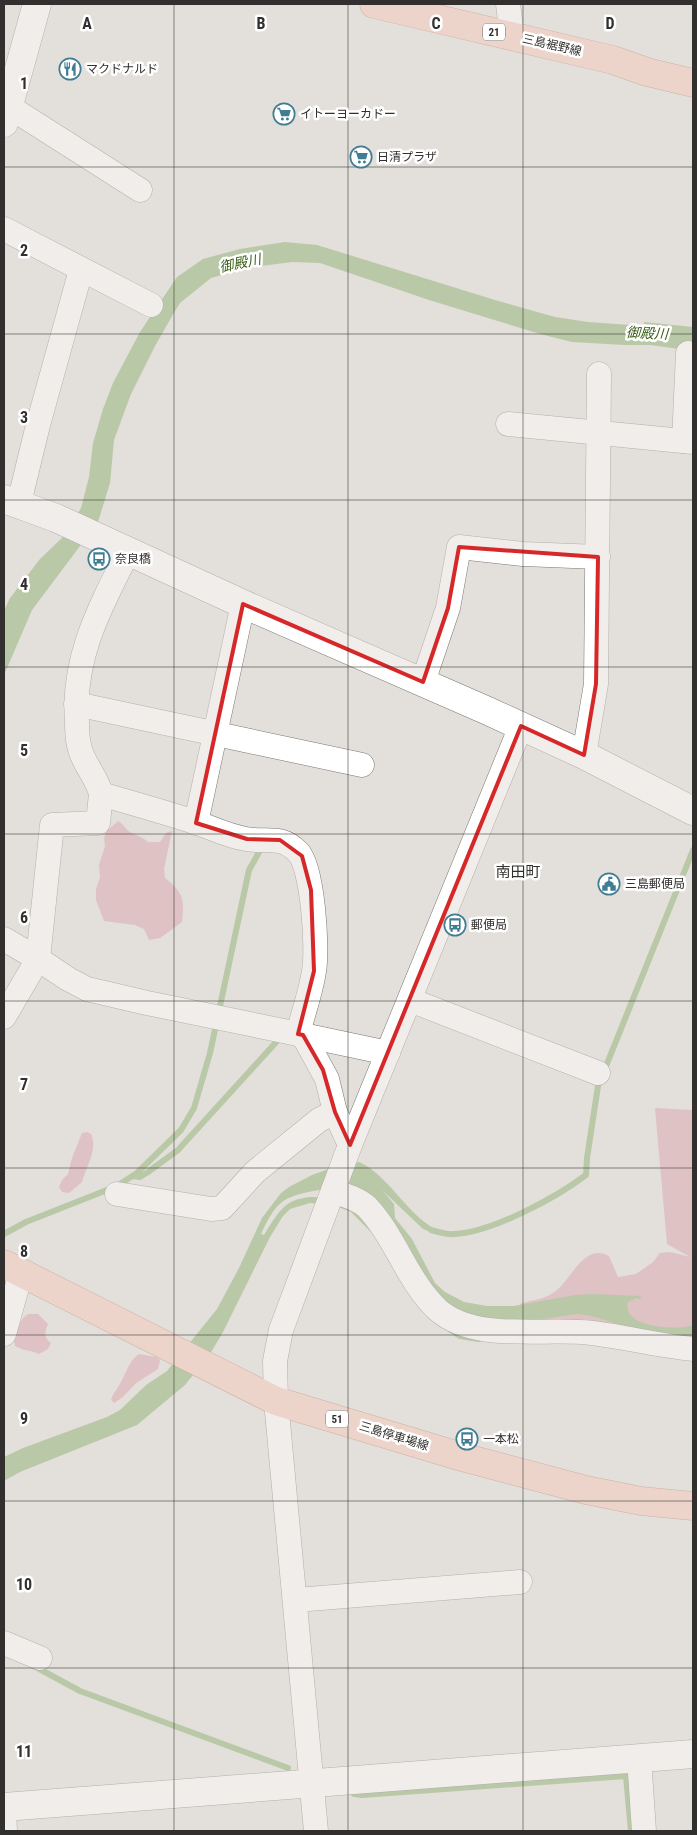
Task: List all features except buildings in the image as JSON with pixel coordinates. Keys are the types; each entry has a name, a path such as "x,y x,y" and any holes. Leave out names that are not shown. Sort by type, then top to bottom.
{"main road":[{"name":"三島裾野線","path":"374,4 613,60 647,72 693,83"},
{"name":"三島裾野線","path":"613,60 658,60 693,68"},
{"name":"三島停車場線","path":"13,1269 276,1401 462,1456 586,1490 641,1501 693,1506"}],"street":[{"path":"37,4 6,115 140,190"},
{"path":"508,4 512,36"},
{"path":"4,229 150,305"},
{"path":"81,270 38,425 11,501 68,523 243,604 521,726 584,755 693,811"},
{"path":"508,424 689,442 688,353"},
{"path":"584,755 596,684 599,374"},
{"path":"423,682 450,598 459,547 523,554 598,557"},
{"path":"4,1018 38,959 52,825 98,823 101,794 99,785 80,750 76,704 81,660 90,631 128,552"},
{"path":"196,823 243,604"},
{"path":"76,704 362,765"},
{"path":"316,1831 276,1401 275,1362 281,1330 348,1150 521,726"},
{"path":"101,794 246,839 280,840 289,844 302,856 311,890 314,920 314,971 300,1034 327,1079 335,1112 348,1150"},
{"path":"4,939 68,979 87,988 147,1003 388,1053"},
{"path":"410,1000 598,1073"},
{"path":"118,1194 211,1209 222,1208 255,1172 319,1120 335,1112"},
{"path":"334,1190 367,1207 388,1236 411,1278 437,1308 452,1320 480,1328 590,1333 618,1336 662,1346 693,1349"},
{"path":"4,1334 13,1269"},
{"path":"296,1600 520,1582"},
{"path":"4,1643 40,1658"},
{"path":"5,1831 4,1807 693,1754"},
{"path":"639,1758 644,1831"}],"highlighted area":[{"path":"459,547 598,557 596,684 584,755 521,726 350,1145 335,1112 323,1070 303,1035 298,1034 314,971 311,890 302,856 280,840 247,839 196,823 243,604 423,682 448,608"}],"shaded area":[{"path":"118,821 130,832 148,842 160,842 166,833 172,831 164,869 165,878 179,892 183,902 183,914 182,922 160,938 149,940 144,929 135,925 104,921 96,900 96,889 100,877 99,865 105,846 104,838 107,831"},
{"path":"655,1108 693,1110 693,1340 515,1324 520,1304 541,1299 553,1293 560,1288 578,1265 592,1254 600,1253 609,1256 618,1277 636,1274 653,1262 660,1253 670,1252 690,1257 667,1244"},
{"path":"87,1132 91,1134 93,1146 91,1158 82,1182 69,1193 62,1192 59,1187 62,1180 68,1174 82,1133"},
{"path":"28,1314 38,1314 48,1324 45,1334 51,1343 48,1349 39,1354 15,1346 13,1336 21,1321"},
{"path":"139,1354 156,1357 160,1360 158,1369 136,1383 123,1397 114,1403 111,1400 113,1395 130,1363"}],"water":[{"name":"御殿川","path":"285,242 317,245 555,317 588,322 644,326 644,322 693,327 693,351 651,345 572,342 429,300 320,263 292,262 261,266 211,278 180,303 155,346 131,394 114,440 110,483 98,522 32,610 4,675 4,611 10,598 40,559 64,536 81,508 89,477 93,443 103,409 113,383 140,332 177,277 203,259 240,249"},
{"path":"359,1162 380,1176 418,1216 428,1225 439,1231 438,1235 423,1229 382,1190 394,1204 395,1218 412,1239 435,1283 445,1292 464,1302 487,1306 514,1306 575,1295 641,1296 640,1299 636,1298 628,1302 628,1311 633,1317 652,1326 676,1328 693,1325 693,1342 655,1338 599,1318 578,1314 501,1323 471,1319 453,1311 429,1290 380,1215 360,1194 350,1189 341,1188 302,1193 286,1200 275,1209 261,1234 264,1235 287,1205 299,1199 313,1197 343,1203 357,1212 379,1233 375,1236 351,1212 336,1206 310,1203 290,1209 283,1216 270,1237 223,1332 210,1354 185,1385 137,1425 20,1472 4,1481 4,1457 23,1448 107,1417 120,1410 146,1385 167,1371 217,1309 239,1268 262,1218 281,1193 312,1175 337,1166"}],"waterway":[{"path":"4,1234 26,1222 117,1186 137,1173 181,1130 194,1108 210,1053 249,870 262,847"},
{"path":"431,1230 451,1234 469,1232 504,1221 541,1203 586,1175 598,1086 693,850"},
{"path":"133,1176 140,1177 178,1150 279,1039"},
{"path":"451,1330 460,1336 479,1339"},
{"path":"32,1665 80,1691 288,1768"},
{"path":"354,1794 362,1795 626,1776 631,1831"}],"place":[{"name":"マクドナルド","path":"70,69"},
{"name":"イトーヨーカドー","path":"284,114"},
{"name":"日清プラザ","path":"361,157"},
{"name":"奈良橋","path":"99,559"},
{"name":"三島郵便局","path":"609,884"},
{"name":"郵便局","path":"455,925"},
{"name":"一本松","path":"467,1439"}],"district":[{"name":"南田町","path":"518,872"}]}
